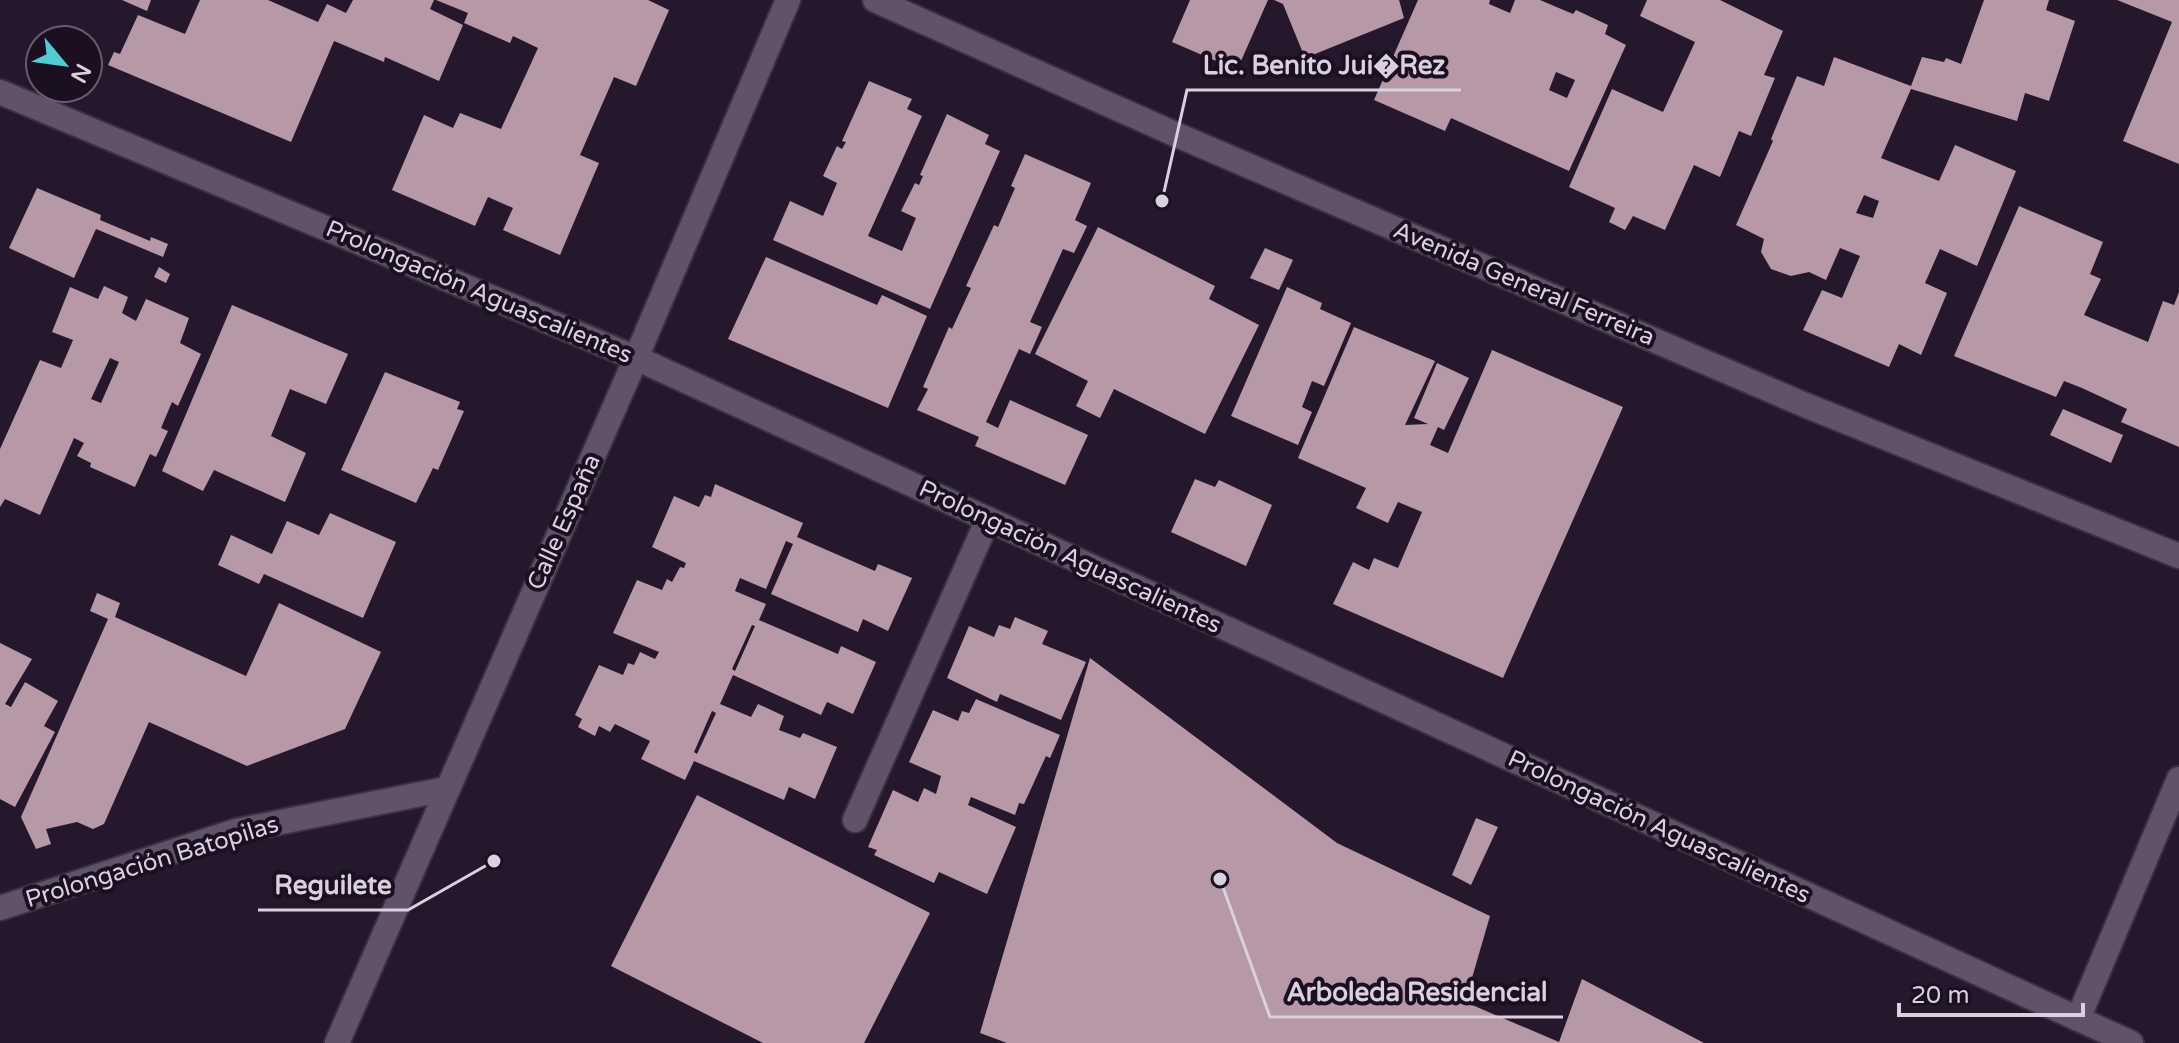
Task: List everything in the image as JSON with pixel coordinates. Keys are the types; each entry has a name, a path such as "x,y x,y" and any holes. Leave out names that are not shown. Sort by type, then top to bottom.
{"street":[{"name":"Calle España","path":"337,1043 636,358 788,0"},
{"name":"Avenida General Ferreira","path":"875,0 1192,141 1805,405 2179,556"},
{"name":"Prolongación Aguascalientes","path":"0,92 636,358 2131,1043"},
{"path":"855,820 988,519"},
{"path":"2078,1019 2179,779"},
{"name":"Prolongación Batopilas","path":"0,908 236,831 446,789"}],"building":[{"path":"122,0 151,0 147,11"},
{"path":"200,0 268,0 318,22 327,4 346,13 353,0 434,0 430,9 463,25 439,81 385,57 384,62 334,41 291,142 108,65 114,52 120,54 138,15 185,34"},
{"path":"436,0 648,0 669,10 636,86 614,77 580,155 599,163 560,255 503,230 513,208 488,197 475,226 392,190 424,115 453,128 460,113 501,129 538,48 513,36 510,43 464,23 468,13"},
{"path":"1190,0 1268,0 1237,70 1172,42"},
{"path":"1274,0 1399,0 1404,18 1305,58 1283,4"},
{"path":"1418,0 1490,0 1489,4 1510,13 1515,0 1540,0 1573,14 1576,10 1608,25 1605,34 1626,45 1569,171 1451,118 1445,131 1374,100","holes":["1556,72 1575,80 1567,98 1549,90"]},
{"path":"1647,0 1720,0 1783,31 1764,75 1775,78 1751,136 1739,131 1720,177 1694,165 1665,230 1633,216 1625,230 1609,222 1615,208 1569,187 1612,89 1663,112 1695,42 1640,16"},
{"path":"1984,0 2049,0 2046,10 2075,21 2049,101 2025,93 2017,121 1911,89 1881,158 1939,181 1955,145 2016,171 1977,266 1940,249 1925,283 1947,293 1921,355 1899,344 1889,367 1803,330 1822,290 1842,298 1860,256 1840,248 1826,280 1809,272 1791,276 1771,269 1761,252 1764,239 1736,225 1773,141 1771,139 1797,76 1824,86 1834,57 1911,86 1922,57 1944,62 1946,58 1961,64","holes":["1864,195 1879,201 1873,218 1856,213"]},
{"path":"2117,0 2179,0 2179,164 2123,141 2172,22"},
{"path":"869,81 912,99 907,109 922,116 868,236 902,251 916,218 901,211 915,183 919,185 923,176 920,175 947,114 989,135 985,144 1000,151 930,309 773,240 790,201 823,216 837,183 823,176 837,146 842,149 846,142 842,141"},
{"path":"1025,154 1091,183 1075,220 1087,226 1074,253 1063,249 1030,322 1042,327 1030,354 1019,349 986,422 998,428 1010,400 1088,435 1065,485 975,446 979,437 917,410 928,389 923,387 949,327 952,329 971,288 966,286 1015,188 1011,186"},
{"path":"37,188 101,215 100,220 150,241 151,237 168,244 163,257 96,229 74,278 9,248"},
{"path":"2019,206 2103,242 2090,274 2101,279 2084,315 2148,342 2163,301 2174,305 2179,292 2179,447 2121,422 2127,409 2082,388 2064,381 2056,397 1954,356"},
{"path":"1098,227 1215,286 1209,299 1259,325 1205,434 1114,389 1100,418 1076,406 1088,381 1035,354"},
{"path":"1265,248 1293,260 1279,290 1250,278"},
{"path":"766,257 877,305 882,295 927,316 888,408 728,339"},
{"path":"159,267 170,274 166,283 154,277"},
{"path":"104,286 128,297 122,313 136,321 146,299 189,318 180,343 201,354 178,406 172,402 161,428 168,431 156,457 150,454 135,487 90,467 91,463 77,456 84,443 74,438 40,515 5,499 0,507 0,449 40,360 61,368 73,340 52,332 70,287 98,299","holes":["110,358 119,362 101,403 91,399"]},
{"path":"1287,287 1322,303 1320,309 1351,323 1324,386 1312,381 1302,407 1312,412 1298,445 1231,416"},
{"path":"232,305 348,354 326,404 290,389 271,436 306,453 285,502 214,470 203,491 162,471"},
{"path":"1354,327 1435,361 1405,425 1428,424 1414,418 1437,363 1469,378 1444,430 1438,427 1430,445 1448,453 1492,350 1623,407 1503,678 1333,604 1353,562 1369,570 1374,558 1398,568 1422,512 1398,502 1388,523 1356,508 1366,488 1298,458"},
{"path":"385,372 460,402 457,409 464,411 438,470 433,468 416,503 341,470"},
{"path":"2063,409 2123,435 2111,463 2050,435"},
{"path":"1195,479 1215,487 1219,480 1272,505 1246,566 1171,532"},
{"path":"715,484 803,523 797,537 875,571 878,564 912,578 888,631 863,619 858,632 771,594 793,544 786,541 766,589 740,578 735,591 766,604 759,620 838,654 841,646 876,662 853,714 827,702 821,715 733,675 720,704 751,717 758,704 784,716 779,730 800,738 803,733 837,747 815,799 789,787 784,800 694,761 685,780 641,759 650,741 615,724 610,732 599,726 595,736 578,727 582,719 575,715 599,665 623,675 628,663 634,665 640,652 655,659 659,652 613,633 637,580 662,590 667,579 672,582 680,567 684,568 686,563 652,547 674,496 699,507 705,495 711,497","holes":["752,625 755,626 735,671 732,669","712,711 716,713 697,754 694,752"]},
{"path":"330,513 396,542 363,618 264,574 259,584 218,565 231,535 272,554 287,521 319,535"},
{"path":"97,593 120,603 115,617 246,676 279,603 381,652 345,729 247,766 149,722 104,824 93,829 77,822 46,829 51,844 36,849 21,817 108,619 90,611"},
{"path":"1015,617 1048,631 1042,644 1086,662 1061,720 1000,694 997,702 947,678 969,626 994,637 999,625 1010,629"},
{"path":"0,643 32,659 5,704 11,707 25,682 58,701 44,726 55,732 15,807 0,799"},
{"path":"1090,658 1337,843 1490,916 1465,1002 1559,1042 1582,979 1704,1043 1007,1043 980,1033"},
{"path":"976,699 1060,735 1050,758 1046,756 1024,804 1019,803 1015,815 971,797 968,805 1016,827 987,894 939,872 934,883 874,855 877,850 868,847 893,790 918,802 924,788 936,794 941,776 909,762 933,710 958,721 962,711 969,713"},
{"path":"697,795 930,913 864,1043 763,1043 611,966"},
{"path":"1476,818 1498,827 1471,885 1452,875"}],"place":[{"name":"Lic. Benito Jui�Rez","path":"1162,201"},
{"name":"Reguilete","path":"494,861"},
{"name":"Arboleda Residencial","path":"1220,879"}]}
